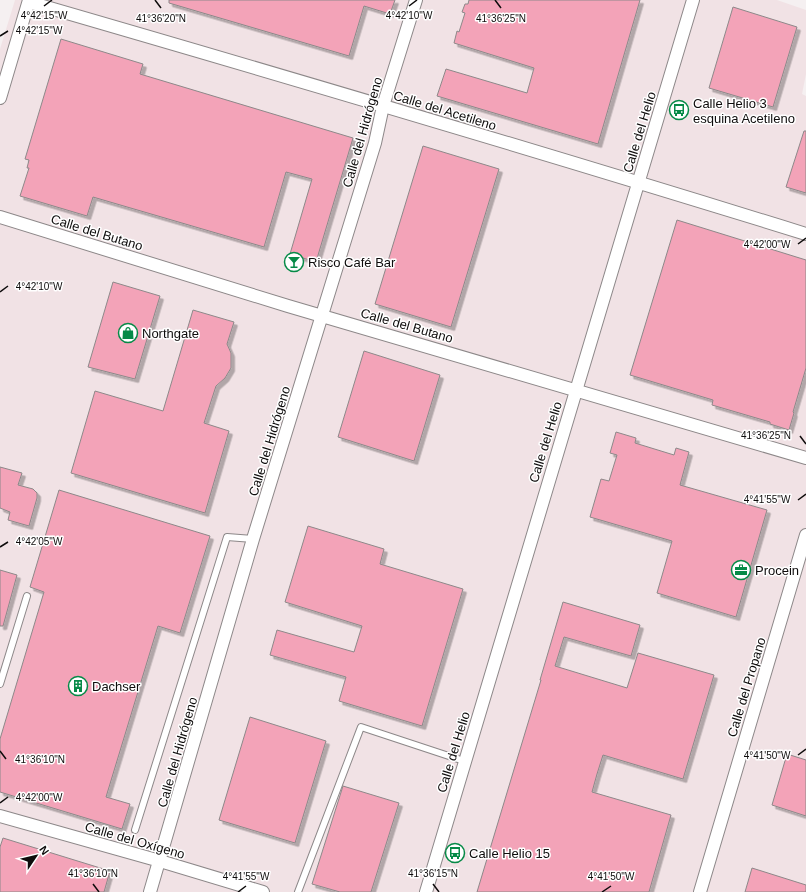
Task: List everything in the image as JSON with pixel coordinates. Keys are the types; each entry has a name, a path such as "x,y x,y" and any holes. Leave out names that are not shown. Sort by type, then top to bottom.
{"street":[{"name":"Calle del Hidrógeno","path":"150,892 253,539 375,143 384,106 416,0"},
{"name":"Calle del Helio","path":"426,892 693,0"},
{"name":"Calle del Acetileno","path":"29,1 638,182 806,234"},
{"path":"0,98 29,1"},
{"name":"Calle del Butano","path":"0,217 322,315 806,458"},
{"name":"Calle del Propano","path":"700,892 806,535"},
{"name":"Calle del Oxígeno","path":"0,816 263,892"}],"lane":[{"path":"135,830 227,538 253,539"},
{"path":"0,684 27,596"},
{"path":"298,892 361,727 464,761"}],"shaded area":[{"path":"15,0 777,0 806,10 806,74 802,94 806,96 806,892 0,892 0,49"}],"building":[{"path":"169,0 395,0 390,14 364,6 349,56 169,3"},
{"path":"469,0 640,0 598,144 437,96 446,69 527,93 534,68 454,43 457,31 459,32 465,13 462,12 465,4 468,4"},
{"path":"733,7 797,27 773,107 709,88"},
{"path":"61,39 143,64 140,74 353,138 316,262 290,254 312,179 286,172 264,247 93,197 87,216 20,196 29,168 27,168 29,160 25,159"},
{"path":"804,131 806,131 806,193 786,187"},
{"path":"423,146 499,169 451,327 375,304"},
{"path":"677,220 806,260 806,368 789,430 770,424 770,422 712,405 713,400 630,375"},
{"path":"113,282 160,296 135,379 88,367"},
{"path":"193,310 234,322 227,344 231,353 231,368 225,378 216,386 204,423 229,431 205,513 71,473 95,391 163,411"},
{"path":"364,351 440,375 414,461 338,437"},
{"path":"616,432 636,438 635,443 674,455 676,448 689,452 680,485 767,510 736,617 657,593 672,541 590,517 601,479 609,481 617,455 610,453"},
{"path":"0,467 22,473 18,485 33,489 37,493 29,526 8,520 10,512 0,508"},
{"name":"Dachser","path":"59,490 210,536 180,633 158,626 106,797 130,804 122,829 0,792 0,739 44,592 30,587"},
{"path":"308,526 384,549 380,564 463,589 422,726 339,701 346,677 270,655 277,630 354,652 362,626 285,602"},
{"path":"0,570 17,575 3,626 0,626"},
{"path":"563,602 640,625 631,656 564,637 555,666 627,688 638,653 714,675 683,779 603,755 597,774 592,792 671,815 649,892 477,892 541,680"},
{"path":"250,717 326,741 295,843 219,820"},
{"path":"787,754 806,760 806,816 772,805"},
{"path":"343,786 399,803 371,892 340,892 312,884"},
{"path":"3,838 110,871 104,892 0,892 0,847"},
{"path":"752,868 806,885 806,892 745,892"}],"place":[{"name":"Calle Helio 3 esquina Acetileno","path":"679,110"},
{"name":"Risco Café Bar","path":"294,262"},
{"name":"Northgate","path":"128,333"},
{"name":"Procein","path":"741,570"},
{"name":"Dachser","path":"78,686"},
{"name":"Calle Helio 15","path":"455,853"}]}
